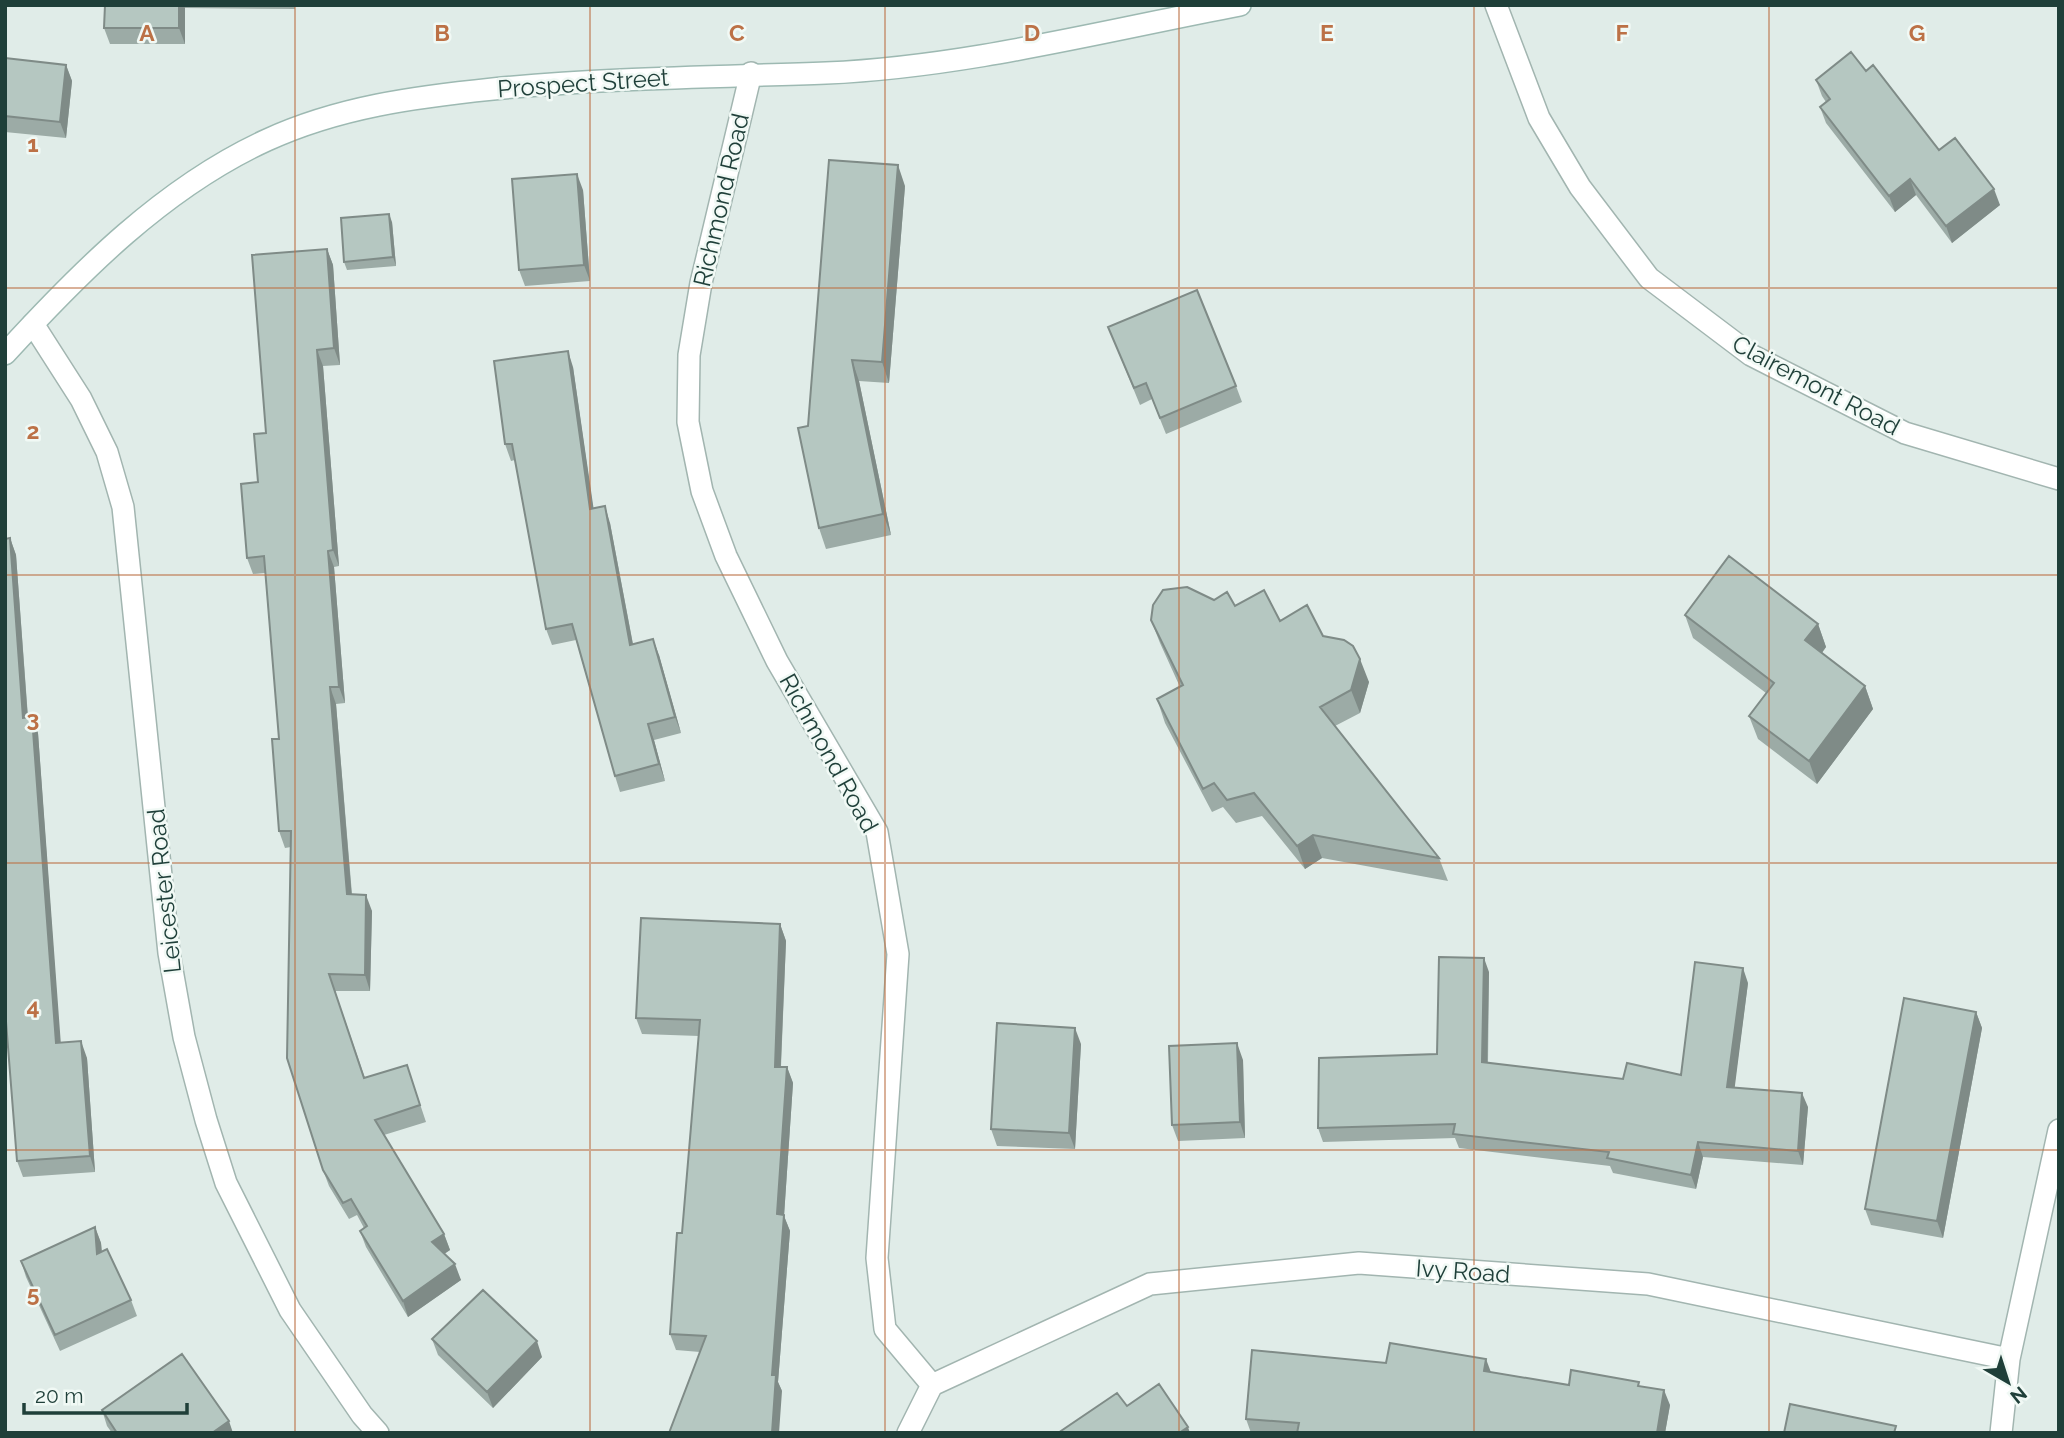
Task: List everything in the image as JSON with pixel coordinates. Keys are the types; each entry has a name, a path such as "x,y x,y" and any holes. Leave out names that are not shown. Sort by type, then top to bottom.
{"street":[{"name":"Prospect Street","path":"5,354 88,267 145,218 206,176 264,141 316,120 374,104 446,93 539,84 751,73 826,73 901,67 1240,5"},
{"name":"Clairemont Road","path":"1496,5 1539,118 1580,187 1649,278 1751,355 1905,433 2059,479"},
{"name":"Richmond Road","path":"751,73 701,283 689,355 688,422 702,491 726,556 777,661 877,832 898,954 877,1258 885,1329 932,1385"},
{"name":"Leicester Road","path":"33,324 81,399 107,452 123,508 169,953 184,1037 206,1120 226,1183 290,1310 362,1415 378,1433"},
{"path":"2001,1433 2009,1359 2059,1130"},
{"name":"Ivy Road","path":"932,1385 1150,1284 1359,1263 1648,1284 2009,1359"},
{"path":"908,1433 932,1385"}],"building":[{"path":"105,5 179,5 179,28 104,28"},
{"path":"1851,52 1866,71 1873,65 1939,150 1955,138 1994,189 1946,226 1910,179 1889,196 1820,107 1830,99 1816,80"},
{"path":"5,58 66,65 60,122 5,116"},
{"path":"829,160 898,165 882,362 852,360 883,514 819,528 798,428 808,426"},
{"path":"577,174 584,265 519,270 512,179"},
{"path":"389,214 393,257 344,262 341,218"},
{"path":"327,249 334,348 317,350 333,550 328,551 339,687 330,687 347,894 366,895 365,975 329,974 364,1078 407,1065 420,1105 375,1120 444,1234 432,1242 455,1264 403,1301 360,1231 367,1226 351,1199 343,1203 323,1170 287,1058 291,831 279,831 272,739 279,739 264,556 247,558 241,484 258,482 254,434 266,433 252,255"},
{"path":"1197,290 1236,386 1160,418 1146,383 1134,388 1108,327"},
{"path":"568,351 590,509 605,506 630,645 653,639 675,717 648,724 659,764 615,776 572,624 546,629 512,444 505,444 494,361"},
{"path":"10,538 23,718 32,717 56,1043 81,1041 90,1156 17,1161 5,1009 5,539"},
{"path":"1729,556 1818,624 1805,640 1865,686 1809,761 1749,716 1774,683 1685,615"},
{"path":"1187,587 1214,600 1227,592 1235,606 1264,590 1280,621 1307,605 1323,636 1344,640 1353,646 1360,659 1351,690 1320,707 1439,858 1313,835 1297,846 1254,793 1227,800 1214,783 1203,789 1157,699 1183,685 1151,620 1153,605 1163,590"},
{"path":"641,918 780,924 775,1067 787,1067 777,1214 784,1215 772,1375 776,1375 772,1433 669,1433 706,1336 670,1334 677,1233 682,1233 700,1020 636,1018"},
{"path":"1439,957 1484,958 1482,1062 1623,1079 1627,1063 1681,1075 1695,962 1743,968 1727,1087 1802,1093 1798,1151 1698,1142 1691,1175 1607,1158 1609,1152 1453,1134 1455,1124 1318,1128 1319,1058 1437,1054"},
{"path":"1904,998 1976,1012 1937,1221 1865,1209"},
{"path":"997,1023 1075,1028 1069,1133 991,1129"},
{"path":"1237,1043 1240,1122 1172,1125 1169,1046"},
{"path":"95,1227 97,1254 107,1249 131,1300 55,1335 21,1261"},
{"path":"483,1290 537,1341 487,1392 432,1339"},
{"path":"1390,1343 1486,1359 1484,1371 1569,1385 1571,1370 1639,1382 1638,1386 1664,1390 1657,1433 1297,1433 1299,1423 1246,1419 1252,1350 1386,1363"},
{"path":"182,1354 229,1421 212,1433 117,1433 102,1410"},
{"path":"1159,1384 1188,1427 1179,1433 1058,1433 1117,1393 1127,1406"},
{"path":"1790,1404 1896,1426 1894,1433 1784,1433"}]}
